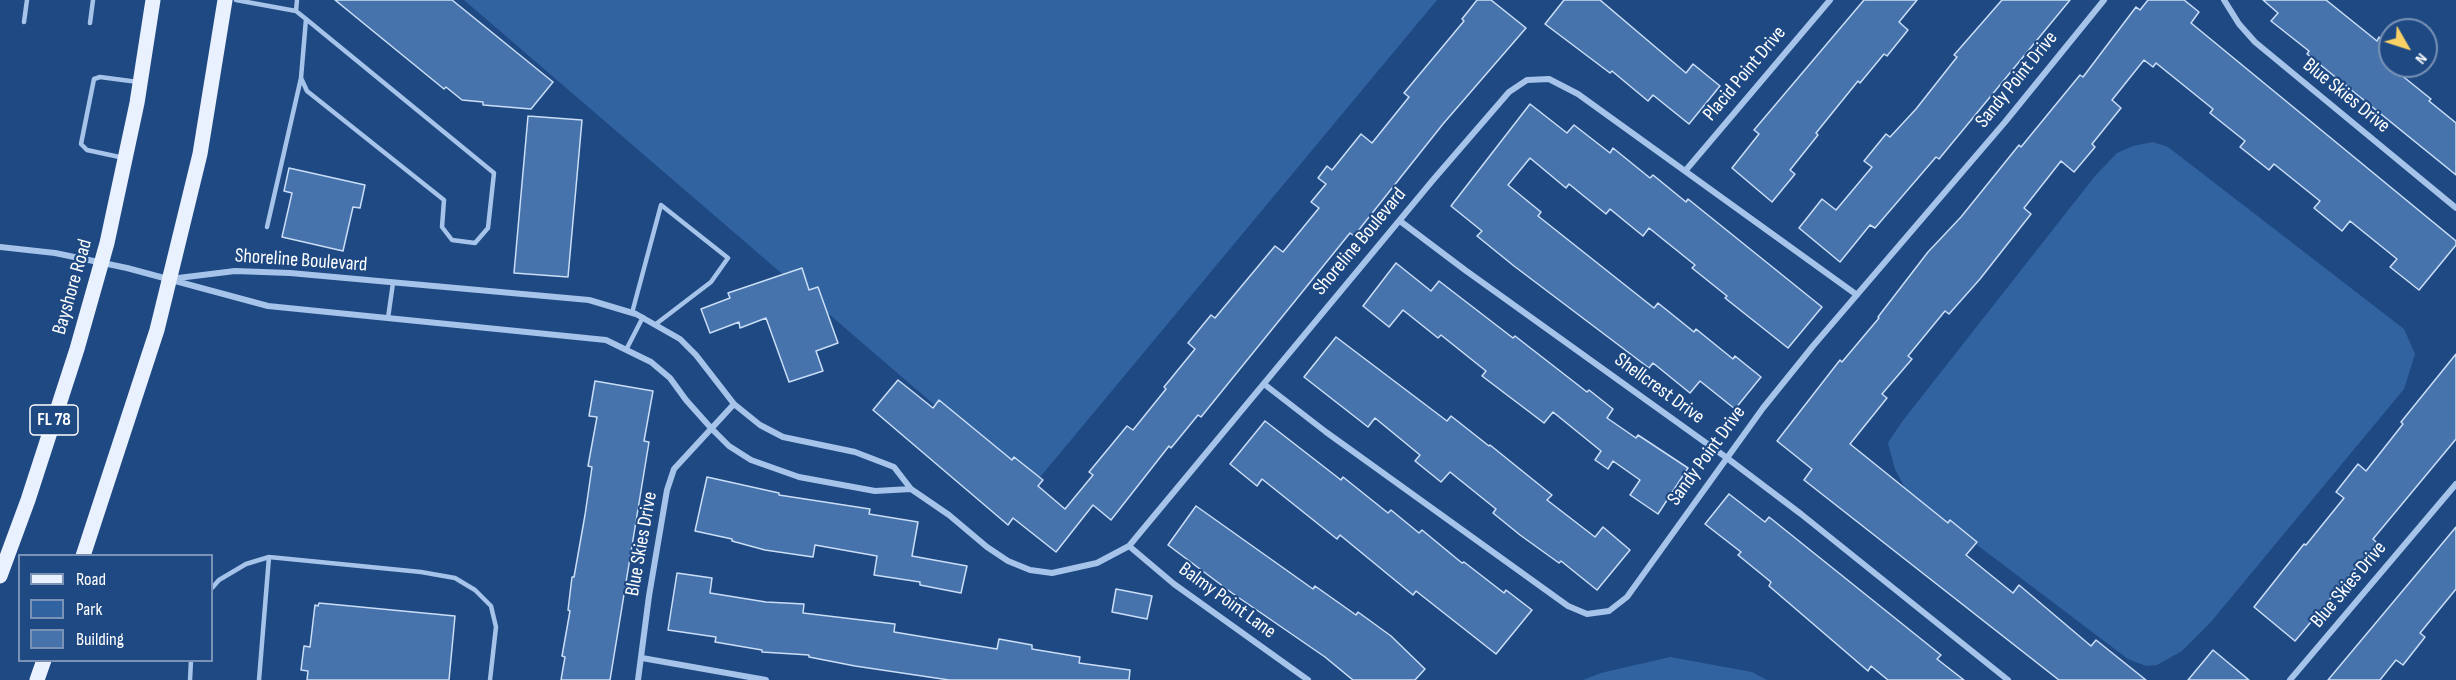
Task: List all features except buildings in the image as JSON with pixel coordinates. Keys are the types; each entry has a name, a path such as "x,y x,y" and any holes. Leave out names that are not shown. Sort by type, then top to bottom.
{"main road":[{"name":"Bayshore Road","path":"0,576 28,500 77,349 101,263 141,83 153,0"},
{"path":"83,554 153,342 200,154 225,0"},
{"path":"37,680 43,662"}],"street":[{"name":"Placid Point Drive","path":"1686,170 1830,0"},
{"name":"Sandy Point Drive","path":"1264,384 1326,432 1568,606 1587,614 1609,611 1627,597 1763,408 2005,122 2104,0"},
{"name":"Blue Skies Drive","path":"2224,0 2239,24 2255,42 2456,208"},
{"name":"Shoreline Boulevard","path":"169,279 235,271 290,273 589,300 632,313 680,339 696,355 734,404 759,425 783,437 855,452 894,467 911,489 949,514 987,547 1008,561 1030,570 1052,573 1074,570 1097,563 1129,546 1194,465 1509,92 1527,80 1549,79 1578,94 1857,295"},
{"name":"Shellcrest Drive","path":"1400,221 1474,277 1727,458 1820,529 2008,680"},
{"path":"0,247 55,253 169,279"},
{"name":"Shoreline Boulevard","path":"169,279 268,306 606,340 651,362 670,378 686,400 729,446 751,460 799,477 875,491 911,489"},
{"name":"Blue Skies Drive","path":"638,680 649,596 667,490 674,469 734,404"},
{"name":"Blue Skies Drive","path":"2290,680 2456,484"},
{"name":"Balmy Point Lane","path":"1129,546 1174,584 1308,680"},
{"path":"642,658 766,680"}],"lane":[{"path":"24,22 27,0"},
{"path":"90,23 93,0"},
{"path":"236,0 296,11 494,172 488,228 475,243 452,240 442,227 444,200 307,91 301,78"},
{"path":"296,11 297,0"},
{"path":"267,227 301,78 306,19"},
{"path":"125,159 87,150 81,144 94,79 99,77 141,83"},
{"path":"632,313 661,205 728,258 711,282 656,324"},
{"path":"388,318 393,283"},
{"path":"626,350 643,317"},
{"path":"259,680 269,557"},
{"path":"213,587 219,580 246,564 269,557 421,572 455,578 476,590 491,606 496,627 490,680"},
{"path":"190,680 191,662"}],"green space":[{"path":"464,0 1437,0 1031,488"},
{"path":"2153,142 2168,147 2404,329 2415,354 2404,389 2210,623 2182,651 2157,665 2146,666 2128,659 1907,492 1895,469 1888,443 1901,423 2095,176 2117,153 2133,146"},
{"path":"1670,657 1752,672 1767,680 1583,680 1601,673"}]}
